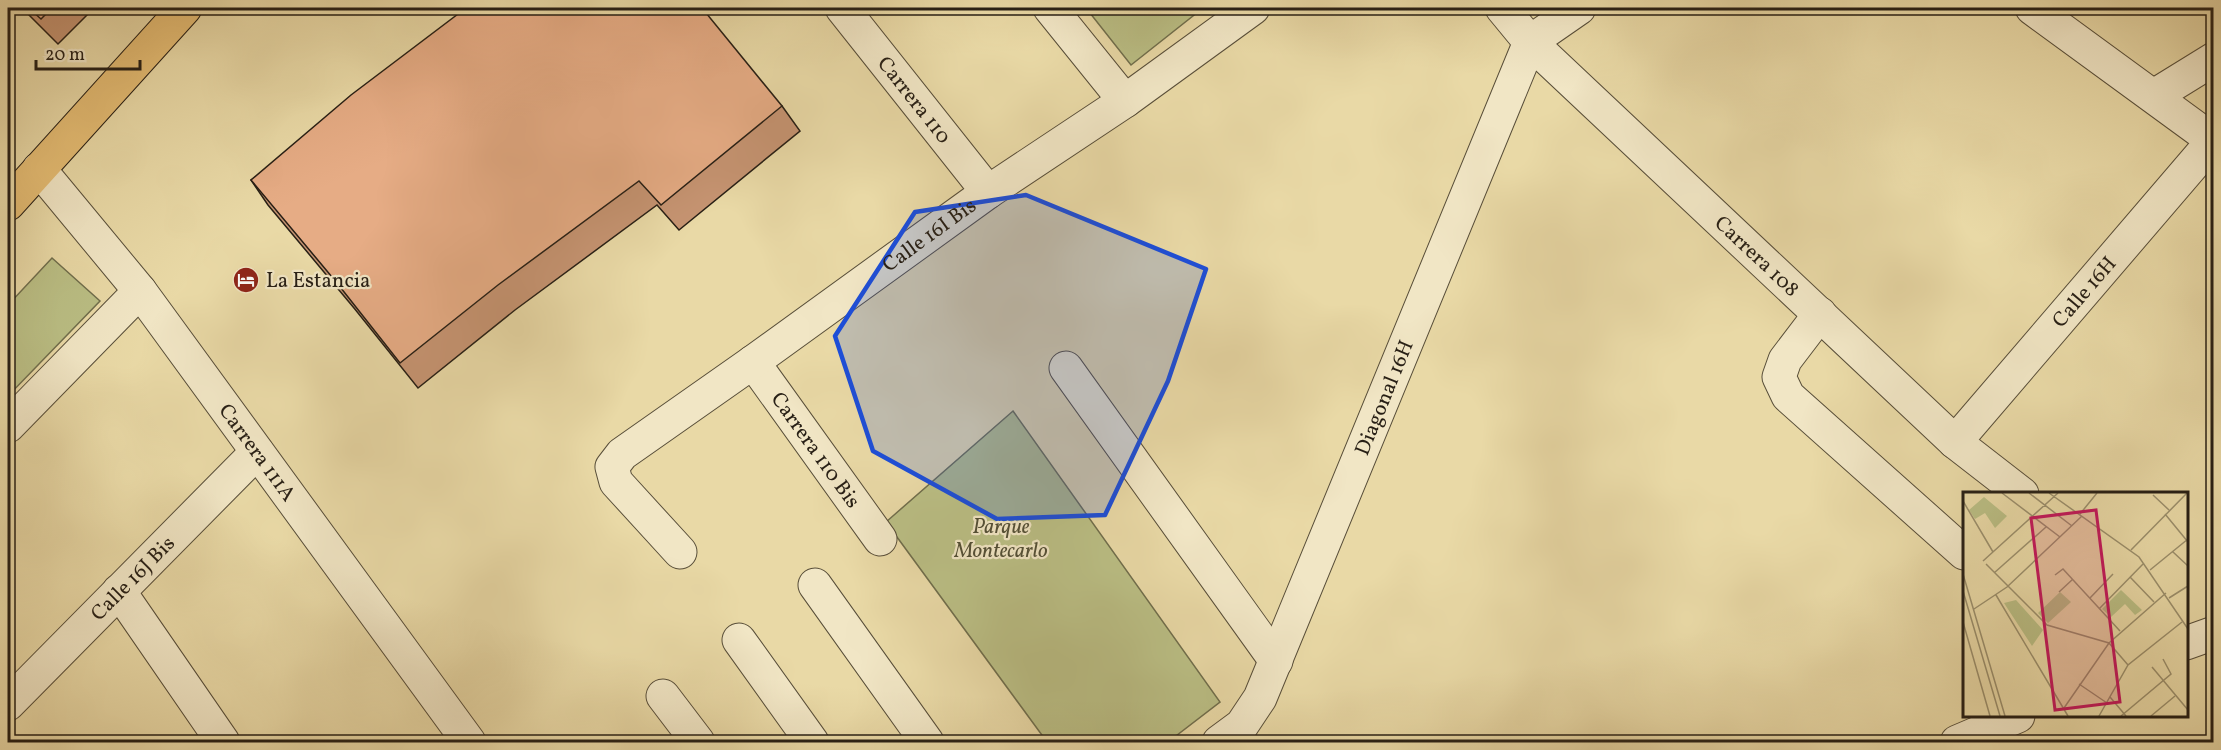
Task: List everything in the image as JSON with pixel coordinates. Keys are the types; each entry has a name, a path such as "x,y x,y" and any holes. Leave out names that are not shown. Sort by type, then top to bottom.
{"main road":[{"path":"18,187 185,8"}],"street":[{"name":"Carrera 110","path":"842,8 988,192"},
{"path":"1050,8 1125,100"},
{"name":"Calle 16I Bis","path":"680,552 616,482 612,468 622,454 988,192 1125,100 1253,8"},
{"name":"Carrera 108","path":"1502,8 1530,42 1955,442 2019,492"},
{"path":"1530,42 1579,8"},
{"path":"2032,8 2213,141"},
{"name":"Diagonal 16H","path":"1219,742 1242,725 1260,698 1530,42"},
{"path":"2154,96 2214,59"},
{"name":"Calle 16H","path":"1955,442 2213,141"},
{"name":"Carrera 111A","path":"18,187 140,291 469,742"},
{"path":"8,426 140,291"},
{"path":"1820,314 1785,360 1779,377 1788,396 1963,551"},
{"name":"Carrera 110 Bis","path":"753,362 880,538"},
{"path":"1066,368 1276,661"},
{"name":"Calle 16J Bis","path":"8,704 257,452"},
{"path":"815,585 927,742"},
{"path":"119,591 224,742"},
{"path":"739,640 812,742"},
{"path":"663,696 698,742"},
{"path":"1957,742 2016,717"}],"highlighted area":[{"path":"1026,195 1206,269 1168,381 1105,515 997,519 873,451 835,336 915,212"}],"green space":[{"path":"1086,8 1203,8 1131,65"},
{"path":"52,258 100,301 8,396 8,305"},
{"name":"Parque Montecarlo","path":"1013,411 1220,702 1168,742 1047,742 886,522"}],"building":[{"path":"29,8 52,8 41,19"},
{"path":"466,8 501,8 506,13 513,8 702,8 782,106 661,205 639,181 498,285 400,363 251,180 351,95"}],"place":[{"name":"La Estancia","path":"246,280"}]}
